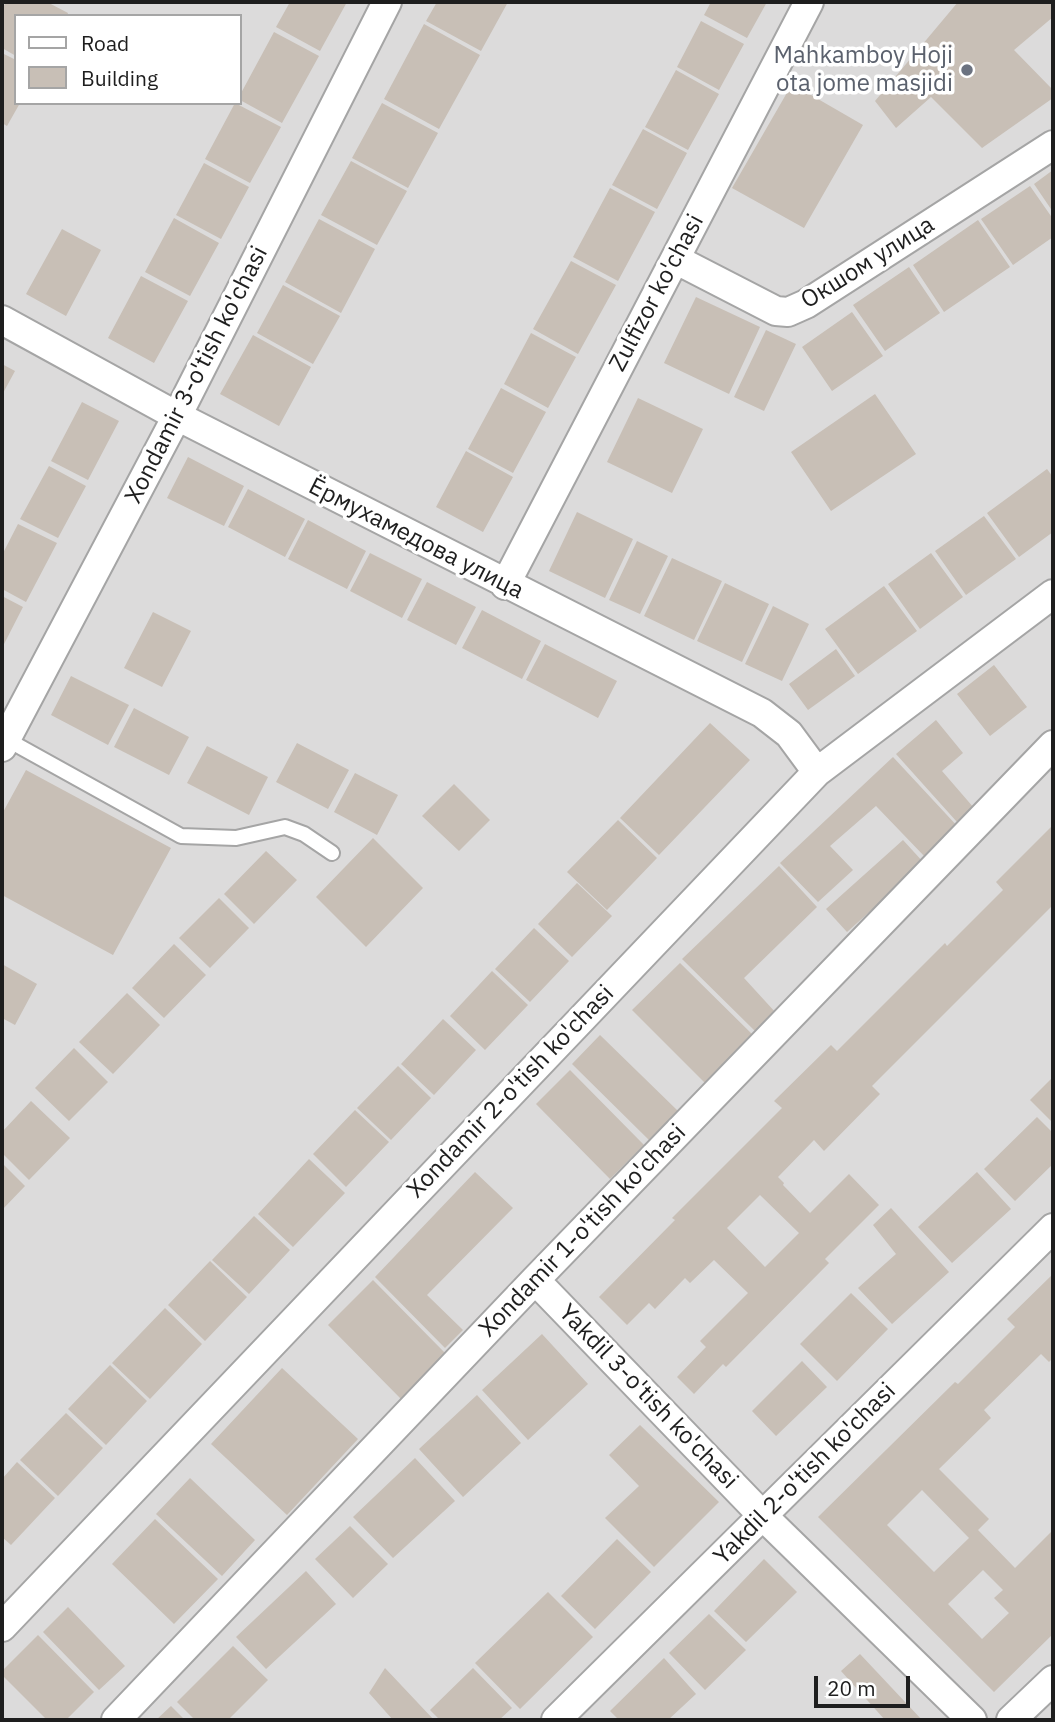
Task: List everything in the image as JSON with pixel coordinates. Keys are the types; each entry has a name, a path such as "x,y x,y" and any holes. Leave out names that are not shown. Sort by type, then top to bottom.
{"street":[{"name":"Xondamir 3-o'tish ko'chasi","path":"4,743 177,416 387,2"},
{"name":"Zulfizor ko'chasi","path":"505,584 809,2"},
{"name":"Окшом улица","path":"675,259 776,311 788,312 806,304 1053,145"},
{"name":"Ёрмухамедова улица","path":"2,320 177,416 762,713 789,734 817,772"},
{"name":"Xondamir 2-o'tish ko'chasi","path":"2,1627 817,772 1053,594"},
{"name":"Xondamir 1-o'tish ko'chasi","path":"116,1720 535,1280 1053,745"},
{"name":"Yakdil 2-o'tish ko'chasi","path":"556,1720 1053,1228"},
{"name":"Yakdil 3-o'tish ko'chasi","path":"535,1280 763,1516 972,1720"},
{"path":"1011,1720 1053,1680"}],"lane":[{"path":"4,743 181,836 236,838 285,827 304,834 332,853"}],"shaded area":[{"path":"2,2 1053,2 1053,1720 2,1720"}],"building":[{"path":"6,2 47,2 68,13 14,14 14,55 2,48 2,9"},
{"path":"290,2 347,2 320,51 276,27"},
{"path":"437,2 508,2 481,51 426,21"},
{"path":"711,2 767,2 747,38 704,15"},
{"name":"Mahkamboy Hoji ota jome masjidi","path":"958,2 1053,2 1053,17 1014,50 1053,90 1053,98 982,148 931,97 896,128 875,101"},
{"path":"701,21 744,44 719,90 677,67"},
{"path":"424,24 480,55 439,129 384,99"},
{"path":"274,32 319,56 282,123 242,101 242,91"},
{"path":"2,53 14,59 14,105 19,105 7,126 2,123"},
{"path":"676,70 719,94 688,150 645,127"},
{"path":"792,84 863,125 804,228 732,188"},
{"path":"382,103 438,133 408,188 352,158"},
{"path":"234,105 281,127 250,183 205,159"},
{"path":"643,129 687,153 657,209 612,185"},
{"path":"351,161 407,191 377,245 321,215"},
{"path":"204,163 249,187 221,239 176,215"},
{"path":"1053,170 1053,212 1034,184"},
{"path":"1030,186 1053,219 1053,237 1013,265 981,219"},
{"path":"610,188 655,212 618,281 573,257"},
{"path":"174,218 219,243 190,296 145,272"},
{"path":"319,219 375,249 341,313 285,282"},
{"path":"978,220 1010,267 944,312 913,265"},
{"path":"62,229 101,250 66,316 26,294"},
{"path":"571,261 616,285 578,354 533,329"},
{"path":"909,267 940,313 885,351 853,305"},
{"path":"141,276 188,301 154,363 108,338"},
{"path":"283,285 340,316 313,364 257,333"},
{"path":"696,297 760,327 729,394 664,363"},
{"path":"852,312 883,356 832,391 802,347"},
{"path":"766,330 796,344 764,411 734,397"},
{"path":"531,333 576,357 548,408 504,384"},
{"path":"253,335 311,367 279,426 220,394"},
{"path":"2,364 15,371 2,395"},
{"path":"501,388 546,412 513,473 468,449"},
{"path":"875,394 916,454 831,511 791,452"},
{"path":"638,398 703,429 672,493 607,462"},
{"path":"82,402 119,421 88,480 51,461"},
{"path":"466,451 513,477 483,532 436,507"},
{"path":"188,457 244,486 224,526 167,498"},
{"path":"49,466 86,486 58,538 20,519"},
{"path":"1047,469 1053,477 1053,532 1019,557 987,513"},
{"path":"248,489 305,519 285,557 228,527"},
{"path":"577,512 633,539 605,598 549,571"},
{"path":"984,516 1016,559 966,595 935,551"},
{"path":"308,520 366,551 347,589 288,559"},
{"path":"18,524 57,543 26,602 2,589 2,555"},
{"path":"637,541 668,556 640,614 609,600"},
{"path":"370,553 422,579 402,618 350,591"},
{"path":"931,553 963,597 920,629 888,584"},
{"path":"672,558 722,581 694,640 644,616"},
{"path":"427,582 476,607 456,645 407,620"},
{"path":"725,583 769,604 742,662 697,641"},
{"path":"884,586 917,631 858,674 825,629"},
{"path":"2,596 23,607 2,648"},
{"path":"773,606 809,624 782,681 745,664"},
{"path":"482,610 541,641 522,679 462,648"},
{"path":"153,612 191,631 162,687 124,668"},
{"path":"545,644 617,681 598,718 526,680"},
{"path":"836,649 855,676 808,710 789,684"},
{"path":"994,665 1027,707 990,736 957,694"},
{"path":"71,676 129,705 108,745 51,715"},
{"path":"134,708 189,737 169,775 114,747"},
{"path":"936,720 963,753 942,771 974,808 957,822 896,754"},
{"path":"710,723 750,760 659,855 620,818"},
{"path":"297,743 349,770 328,809 276,782"},
{"path":"207,746 268,777 249,815 187,783"},
{"path":"893,757 959,828 926,858 876,806 830,846 853,870 818,902 780,863"},
{"path":"26,770 171,848 113,955 2,895 2,814"},
{"path":"355,773 398,795 377,835 334,812"},
{"path":"454,784 490,820 459,851 422,816"},
{"path":"618,820 657,858 607,910 567,872"},
{"path":"1052,826 1053,905 872,1086 880,1094 824,1151 814,1140 778,1177 810,1213 849,1174 879,1205 825,1259 829,1263 726,1367 723,1364 694,1394 677,1377 706,1347 700,1341 748,1293 714,1260 690,1283 685,1278 655,1309 649,1303 627,1325 599,1297 675,1220 672,1218 782,1108 774,1101 831,1045 837,1051 945,943 947,946 1003,890 996,882","holes":["760,1195 799,1233 765,1267 727,1228"]},
{"path":"373,838 423,888 366,947 316,897"},
{"path":"903,840 924,863 847,932 826,909"},
{"path":"266,851 297,880 254,924 224,894"},
{"path":"779,866 817,907 744,978 776,1013 756,1032 682,959"},
{"path":"577,883 612,916 572,957 538,924"},
{"path":"219,898 249,928 210,968 179,938"},
{"path":"534,928 569,961 530,1002 495,969"},
{"path":"174,944 206,975 164,1018 132,988"},
{"path":"680,963 756,1038 708,1086 632,1010"},
{"path":"2,964 37,984 15,1025 2,1018"},
{"path":"492,971 528,1005 485,1050 450,1016"},
{"path":"127,993 160,1025 113,1074 79,1042"},
{"path":"443,1019 476,1050 434,1095 401,1064"},
{"path":"600,1035 678,1111 649,1140 572,1064"},
{"path":"74,1048 108,1082 69,1121 35,1088"},
{"path":"398,1066 431,1098 391,1140 357,1108"},
{"path":"570,1070 644,1145 610,1179 536,1104"},
{"path":"1053,1077 1053,1123 1030,1100"},
{"path":"31,1101 70,1138 29,1180 2,1153 2,1132"},
{"path":"355,1110 389,1142 346,1187 313,1154"},
{"path":"1037,1117 1053,1133 1053,1164 1015,1201 984,1169"},
{"path":"309,1159 345,1193 293,1247 258,1214"},
{"path":"2,1163 25,1186 2,1210"},
{"path":"475,1172 513,1208 427,1295 463,1330 445,1348 375,1277"},
{"path":"977,1172 1011,1209 952,1263 918,1227"},
{"path":"891,1208 949,1272 892,1324 858,1288 896,1254 873,1225"},
{"path":"254,1216 290,1250 249,1294 212,1260"},
{"path":"210,1261 247,1297 205,1341 168,1305"},
{"path":"1053,1274 1053,1358 1049,1362 1041,1354 984,1410 991,1418 939,1469 989,1519 978,1530 1015,1568 1053,1530 1053,1634 994,1692 818,1517 1015,1327 1007,1319","holes":["922,1490 969,1538 934,1572 887,1525","983,1570 1003,1590 994,1598 1009,1613 982,1639 948,1604"]},
{"path":"373,1280 446,1354 401,1399 328,1325"},
{"path":"851,1293 888,1329 837,1381 800,1344"},
{"path":"165,1308 202,1344 150,1399 112,1363"},
{"path":"542,1334 588,1384 528,1440 482,1390"},
{"path":"802,1361 827,1387 776,1436 752,1411"},
{"path":"110,1365 147,1401 106,1445 68,1409"},
{"path":"282,1368 358,1439 287,1515 211,1444"},
{"path":"477,1395 521,1443 463,1497 419,1449"},
{"path":"66,1413 103,1448 58,1496 20,1460"},
{"path":"640,1425 719,1502 654,1567 605,1518 639,1486 609,1455"},
{"path":"415,1458 455,1501 393,1558 353,1517"},
{"path":"17,1462 55,1498 11,1545 2,1537 2,1479"},
{"path":"190,1478 255,1540 222,1576 156,1514"},
{"path":"155,1519 218,1579 174,1624 112,1564"},
{"path":"350,1526 388,1564 353,1598 315,1559"},
{"path":"617,1539 651,1572 595,1629 561,1596"},
{"path":"764,1559 797,1592 746,1642 714,1611"},
{"path":"306,1571 336,1604 266,1669 236,1637"},
{"path":"548,1592 593,1637 520,1709 475,1663"},
{"path":"68,1607 125,1666 99,1690 43,1632"},
{"path":"709,1614 746,1650 705,1690 669,1653"},
{"path":"38,1635 94,1692 66,1720 47,1720 2,1675 2,1671"},
{"path":"233,1646 268,1680 228,1720 195,1720 177,1702"},
{"path":"860,1654 922,1720 885,1720 841,1671"},
{"path":"664,1658 696,1694 668,1720 619,1720 610,1711"},
{"path":"385,1668 434,1720 393,1720 369,1693"},
{"path":"473,1668 512,1708 499,1720 440,1720 430,1710"},
{"path":"171,1706 185,1720 156,1720"}],"place":[{"name":"Mahkamboy Hoji ota jome masjidi","path":"967,70"}]}
